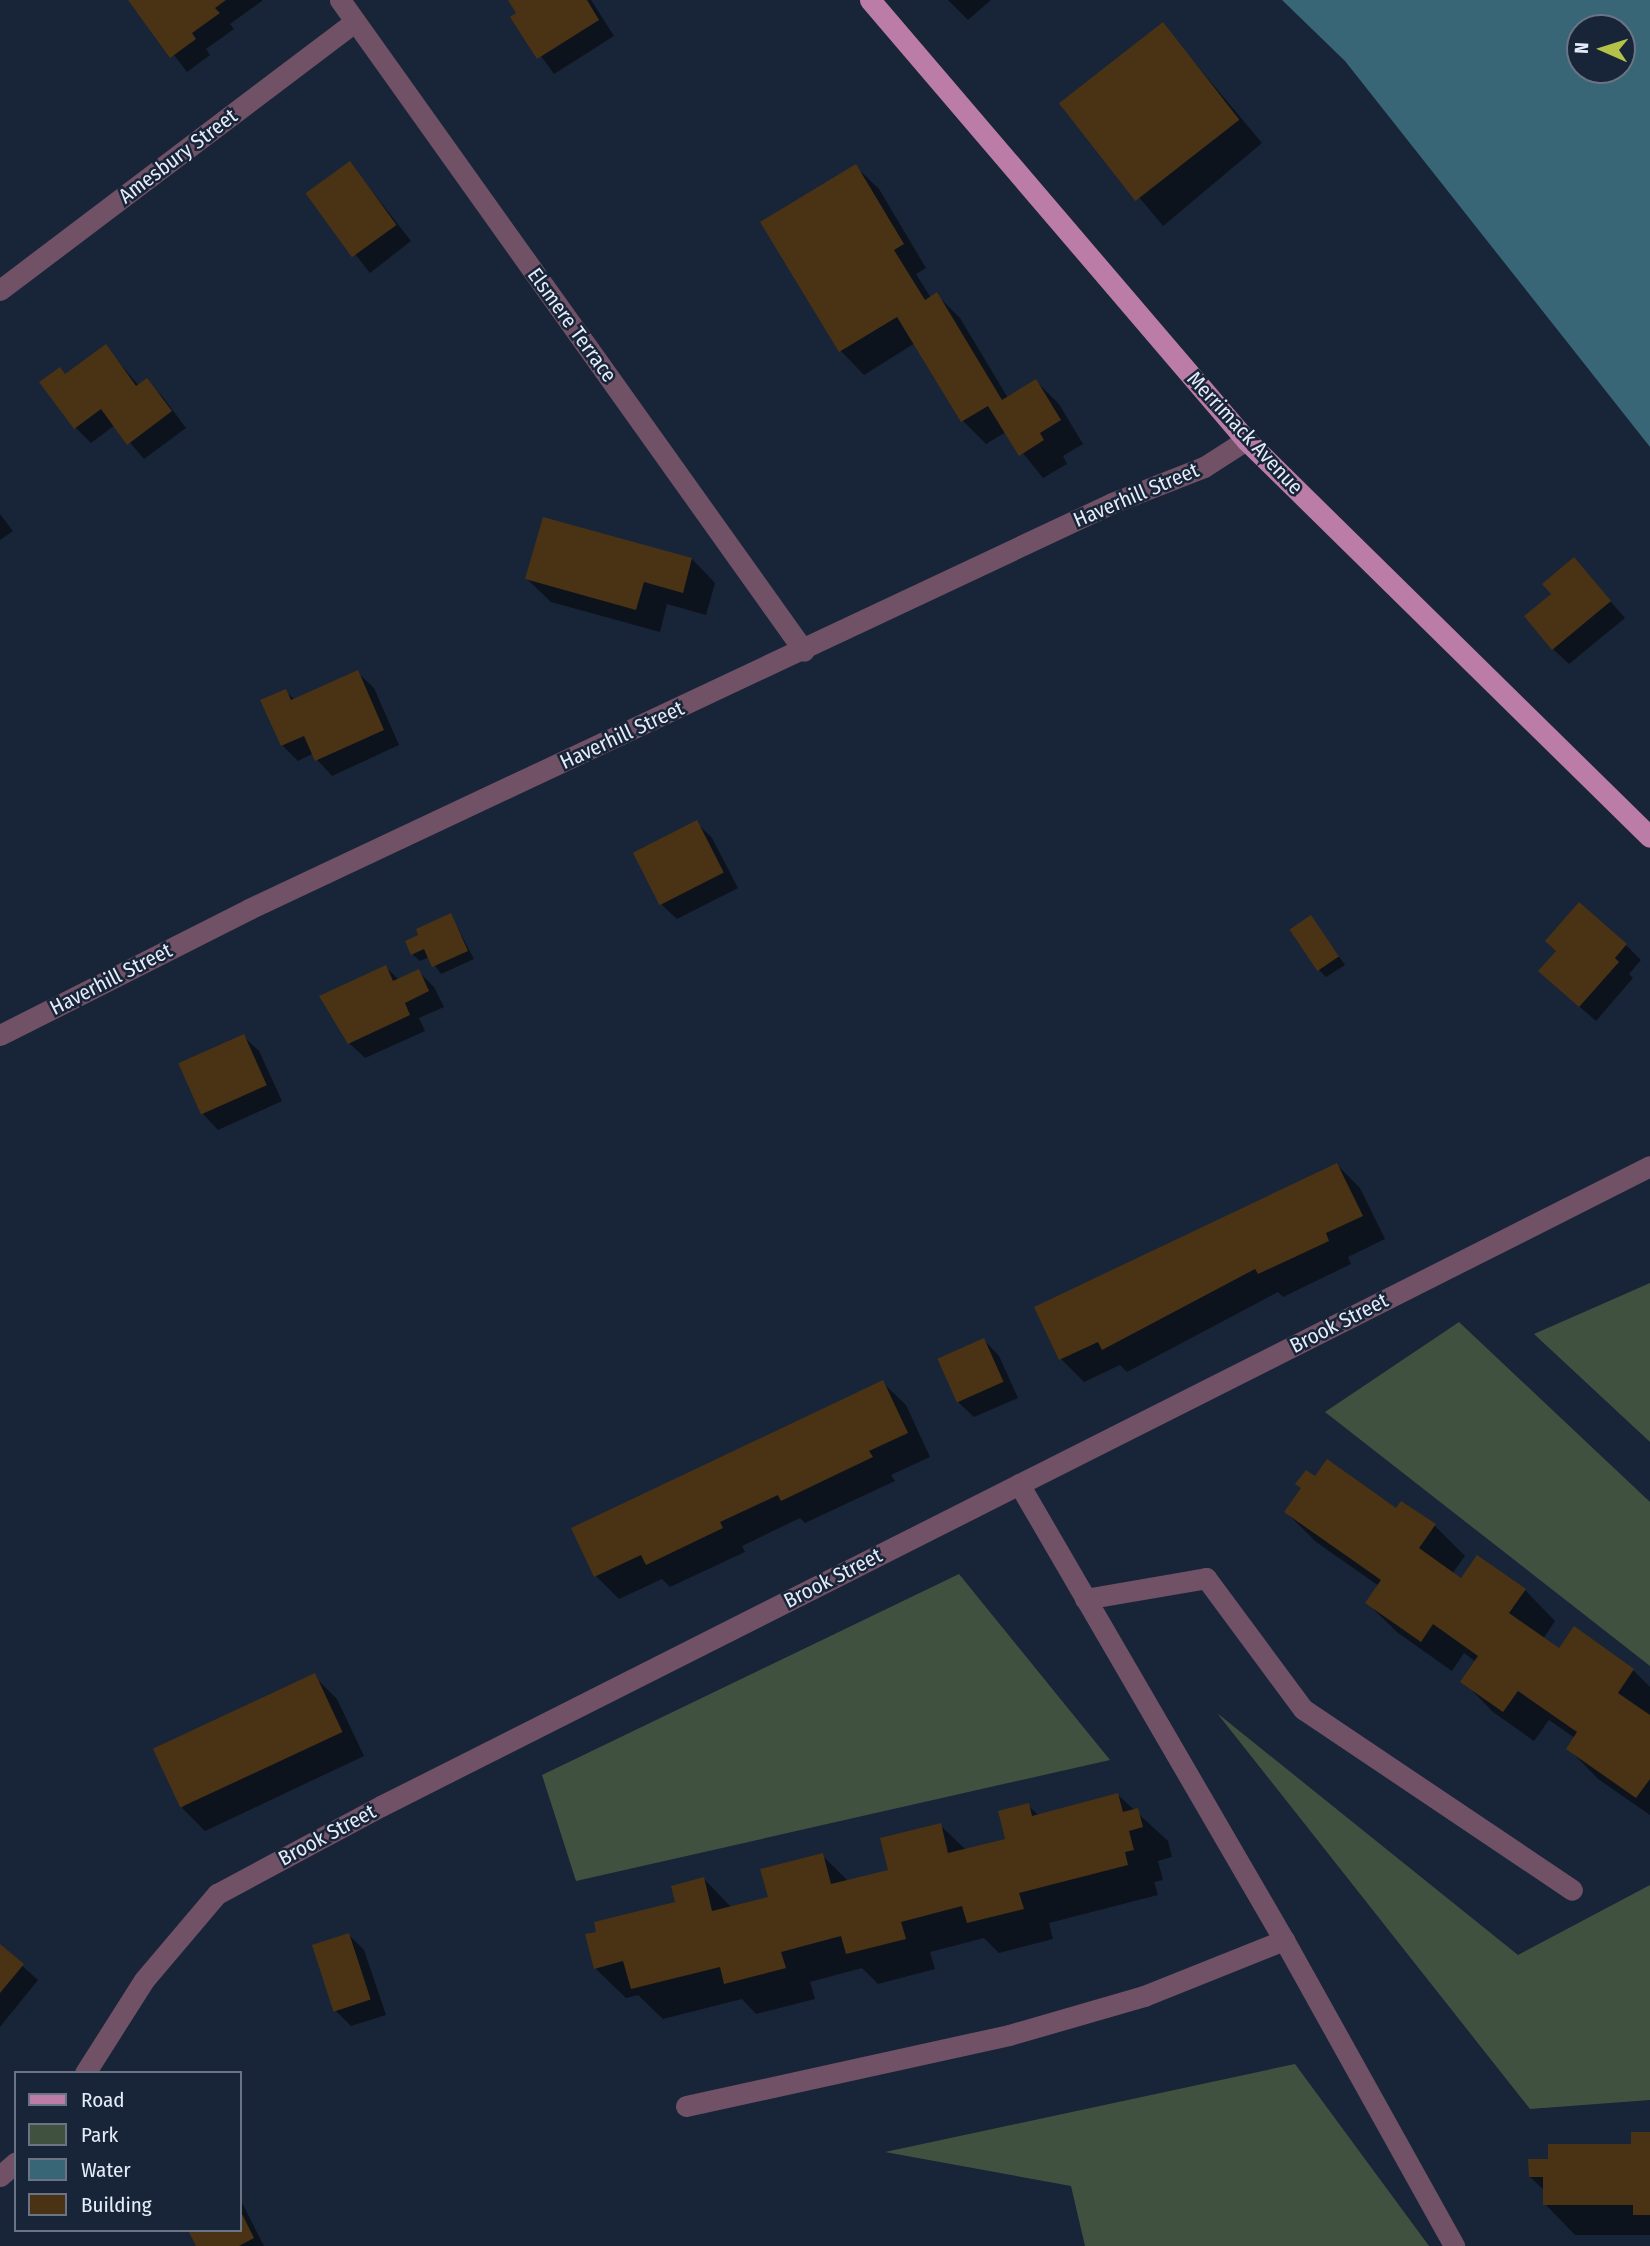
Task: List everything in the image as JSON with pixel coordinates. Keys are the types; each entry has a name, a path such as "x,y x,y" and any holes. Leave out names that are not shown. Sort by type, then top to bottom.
{"main road":[{"name":"Merrimack Avenue","path":"870,0 1246,440 1650,837"}],"street":[{"name":"Elsmere Terrace","path":"340,0 804,651"},
{"name":"Amesbury Street","path":"0,290 355,22"},
{"name":"Haverhill Street","path":"0,1035 249,909 804,651 1112,503 1204,467 1246,440"},
{"name":"Brook Street","path":"86,2071 144,1980 218,1894 381,1806 1650,1166"},
{"path":"1019,1484 1284,1940 1454,2246"},
{"path":"1085,1599 1206,1578 1303,1709 1572,1891"},
{"path":"686,2106 1009,2035 1144,1996 1284,1940"},
{"path":"0,2176 14,2164"}],"green space":[{"path":"1650,1283 1650,1442 1534,1334"},
{"path":"1459,1322 1650,1502 1650,1666 1325,1412"},
{"path":"959,1574 1110,1760 576,1881 542,1775"},
{"path":"1217,1713 1518,1955 1650,1885 1650,2100 1530,2109"},
{"path":"1295,2064 1429,2246 1085,2246 1071,2186 885,2152"}],"water":[{"path":"1282,0 1650,0 1650,447 1345,61"}],"building":[{"path":"128,0 226,0 215,8 220,13 192,33 196,39 170,58"},
{"path":"508,0 587,0 599,20 537,59 510,17 516,13"},
{"path":"1163,22 1239,120 1135,201 1059,103"},
{"path":"350,161 396,225 352,257 306,193"},
{"path":"856,164 904,244 894,250 925,300 937,292 1002,400 1036,379 1061,420 1040,433 1044,440 1019,456 988,406 961,422 897,317 839,352 760,222"},
{"path":"106,344 136,386 147,378 172,411 127,445 101,409 74,429 39,382 60,367 65,374"},
{"path":"543,517 692,558 683,593 644,582 636,610 525,579"},
{"path":"1574,557 1611,601 1552,650 1524,616 1551,594 1542,584"},
{"path":"358,670 384,730 315,761 304,736 281,746 260,700 286,689 291,700"},
{"path":"697,820 724,873 660,905 633,853"},
{"path":"1579,902 1627,944 1615,958 1619,962 1579,1007 1538,971 1556,951 1545,941"},
{"path":"451,913 468,951 432,967 424,949 411,955 405,941 418,935 416,929"},
{"path":"1311,915 1339,956 1317,971 1289,930"},
{"path":"386,965 393,981 419,969 429,991 405,1003 410,1015 348,1044 319,996"},
{"path":"244,1034 267,1085 201,1114 178,1063"},
{"path":"1337,1163 1363,1216 1326,1233 1329,1241 1258,1274 1255,1269 1102,1350 1098,1342 1059,1360 1034,1307"},
{"path":"984,1338 1004,1382 957,1403 937,1359"},
{"path":"883,1380 908,1433 869,1451 873,1457 781,1501 778,1495 720,1522 723,1528 646,1565 641,1555 594,1577 571,1528"},
{"path":"1327,1459 1396,1508 1401,1501 1436,1524 1419,1548 1461,1578 1477,1555 1526,1589 1509,1613 1559,1648 1574,1626 1634,1669 1618,1693 1650,1715 1650,1779 1636,1798 1566,1749 1577,1732 1518,1691 1503,1712 1460,1682 1478,1656 1433,1624 1421,1642 1365,1603 1381,1580 1284,1512 1301,1488 1295,1484 1306,1470 1315,1476"},
{"path":"315,1673 342,1732 180,1808 153,1749"},
{"path":"1118,1793 1123,1812 1138,1808 1143,1827 1129,1831 1134,1850 1125,1852 1128,1865 1019,1893 1024,1909 967,1923 962,1906 901,1922 906,1939 846,1954 841,1936 781,1952 786,1968 724,1984 720,1967 631,1989 623,1961 594,1969 585,1934 596,1932 594,1922 675,1902 671,1886 704,1877 712,1911 768,1897 760,1869 823,1853 831,1884 888,1870 880,1838 941,1823 948,1853 1005,1839 998,1811 1029,1803 1032,1816"},
{"path":"349,1933 371,2000 334,2012 312,1945"},
{"path":"0,1944 24,1964 0,1993"},
{"path":"1631,2132 1650,2132 1650,2215 1633,2215 1633,2205 1543,2205 1543,2177 1529,2177 1528,2159 1548,2159 1548,2144 1631,2144"},
{"path":"242,2214 254,2238 239,2246 196,2246 189,2232 242,2232"}]}
